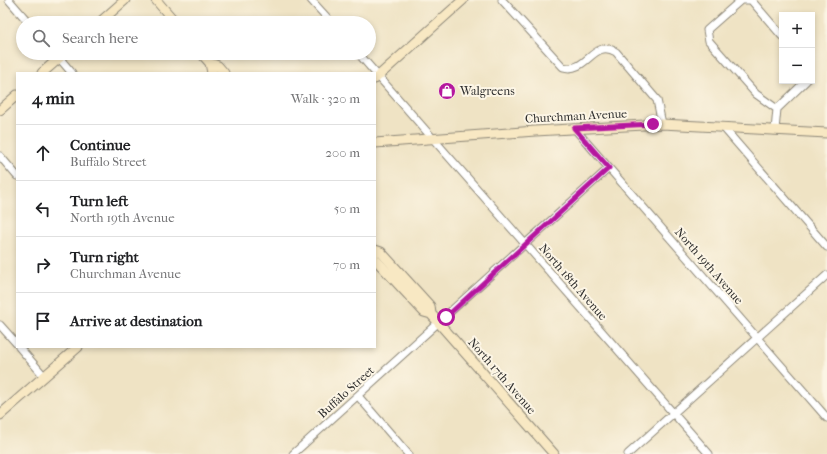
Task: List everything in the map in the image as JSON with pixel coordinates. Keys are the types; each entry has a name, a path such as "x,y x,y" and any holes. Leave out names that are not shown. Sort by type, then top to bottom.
{"main road":[{"path":"107,16 125,0"},
{"path":"156,0 170,16"},
{"path":"376,77 463,0"},
{"path":"43,72 55,60"},
{"path":"207,60 210,63 218,66 223,72"},
{"path":"210,63 212,72"},
{"path":"0,110 16,96"},
{"name":"Churchman Avenue","path":"376,143 574,128 662,124 827,133"},
{"name":"North 17th Avenue","path":"376,250 381,252 430,306 431,314"},
{"name":"North 17th Avenue","path":"376,260 424,312 431,314 554,454"},
{"path":"0,415 77,348"}],"street":[{"path":"9,0 23,16"},
{"path":"311,0 326,16"},
{"path":"502,0 563,67 578,67 600,50 606,49 616,52 657,100 662,124"},
{"path":"777,109 756,94 709,41 707,30 742,0 751,0 779,33"},
{"path":"63,60 71,72"},
{"name":"North 18th Avenue","path":"363,60 372,72"},
{"name":"North 18th Avenue","path":"376,77 433,138 709,454"},
{"path":"775,130 777,109 803,84"},
{"path":"723,127 827,247"},
{"name":"North 19th Avenue","path":"574,128 827,418"},
{"path":"0,156 16,175"},
{"name":"Buffalo Street","path":"293,454 609,168"},
{"path":"628,454 827,275"},
{"path":"0,325 16,343"},
{"path":"20,348 44,376"},
{"path":"358,396 408,454"}],"place":[{"name":"Walgreens","path":"447,91"}],"route":[{"path":"446,317 609,168 574,128 653,124"}]}
